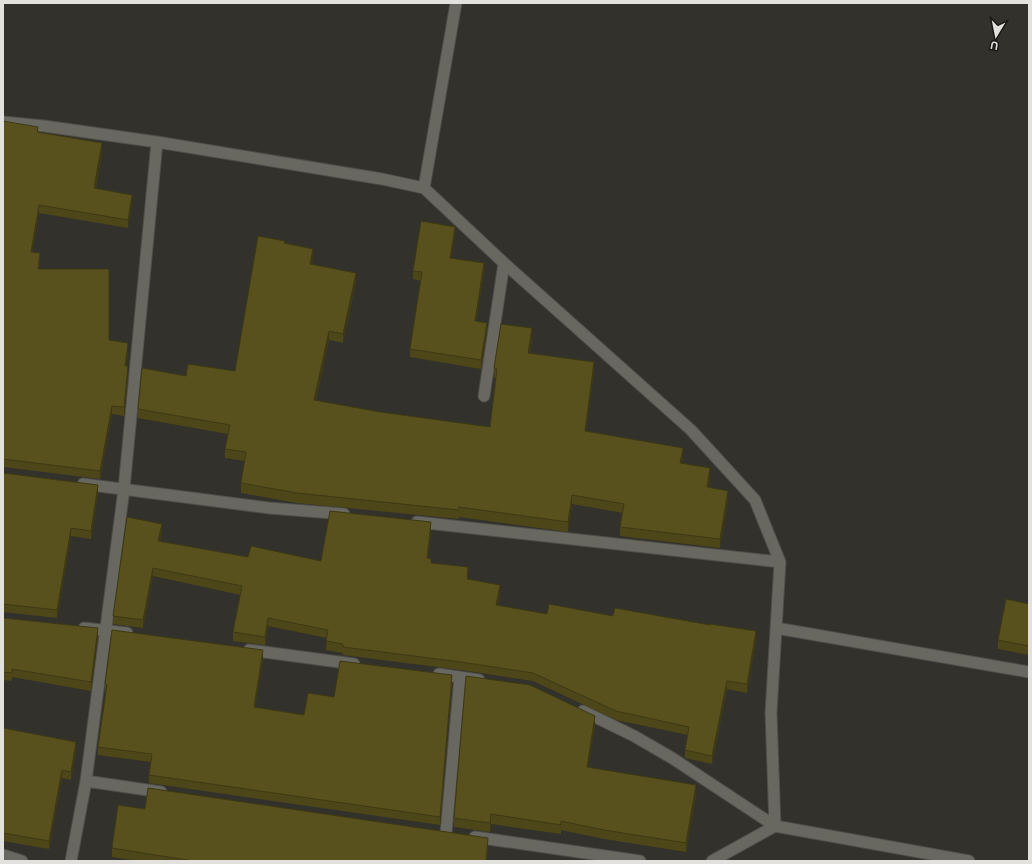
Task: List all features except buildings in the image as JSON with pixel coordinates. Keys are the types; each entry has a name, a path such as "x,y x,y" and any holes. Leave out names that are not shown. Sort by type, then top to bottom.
{"street":[{"path":"424,188 456,3"},
{"path":"3,122 44,126 157,142 382,179 424,188 504,263 686,425 755,500 780,562 771,713 776,826"},
{"path":"71,861 86,781 124,490 157,142"},
{"path":"484,396 504,263"},
{"path":"71,483 269,508 319,511 351,515"},
{"path":"407,521 780,562"},
{"path":"74,627 136,634"},
{"path":"776,628 1029,672"},
{"path":"238,648 361,665"},
{"path":"430,673 489,681"},
{"path":"460,677 450,834 640,861"},
{"path":"572,706 634,736 672,758 776,826 969,861"},
{"path":"86,781 172,794"},
{"path":"712,861 776,826"},
{"path":"3,855 22,861"}]}
